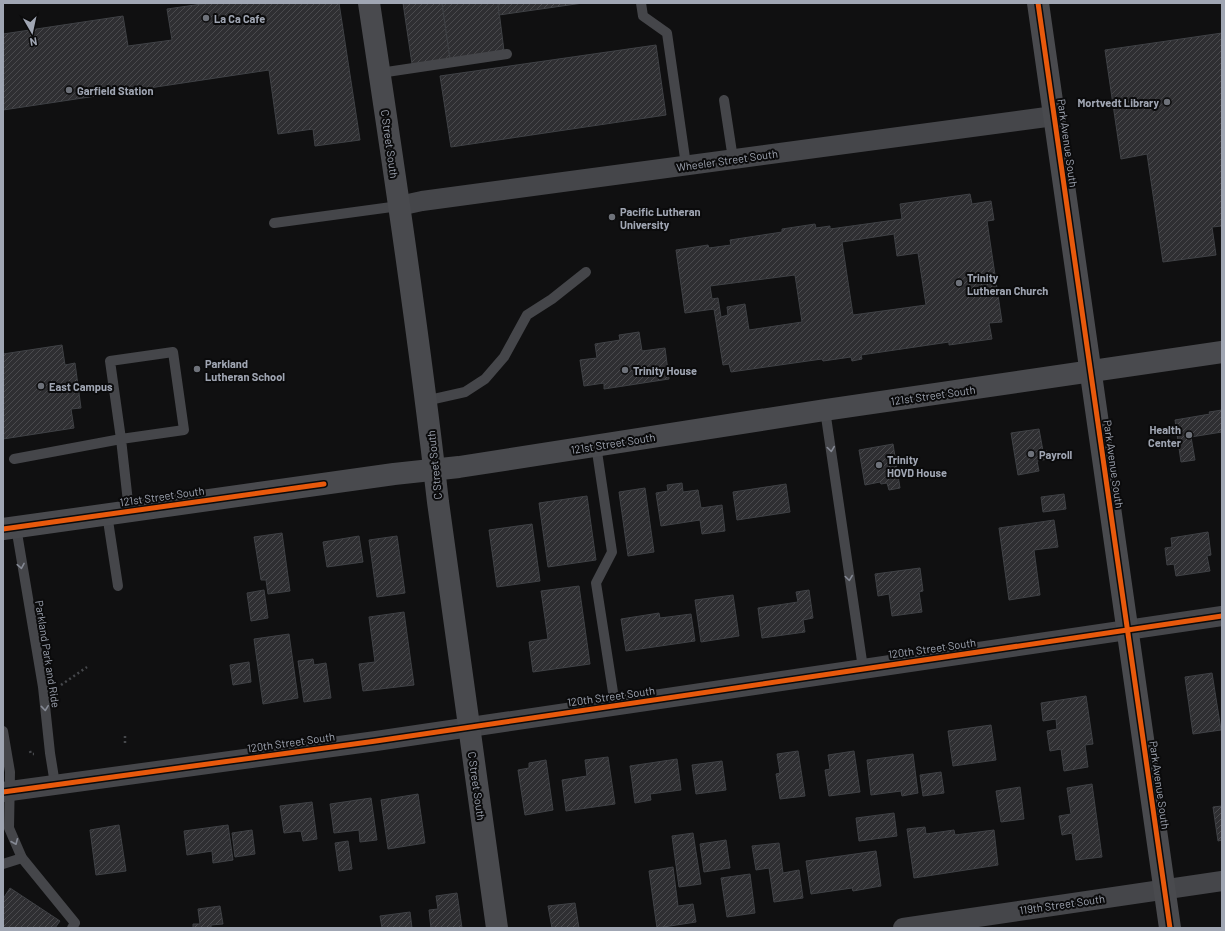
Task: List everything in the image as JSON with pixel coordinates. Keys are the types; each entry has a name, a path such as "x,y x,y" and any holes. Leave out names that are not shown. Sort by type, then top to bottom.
{"street":[{"name":"C Street South","path":"369,3 400,206 434,470 497,928"},
{"name":"Park Avenue South","path":"1038,3 1170,928"},
{"name":"Wheeler Street South","path":"400,206 430,200 1054,116"},
{"name":"121st Street South","path":"9,528 394,474 459,467 825,410 1222,352"},
{"name":"120th Street South","path":"6,791 469,727 1222,616"},
{"name":"119th Street South","path":"903,928 1222,881"}],"lane":[{"path":"641,3 643,16 667,33 686,165"},
{"path":"380,73 507,54"},
{"path":"724,100 733,159"},
{"path":"274,223 400,206"},
{"path":"425,401 465,392 485,379 504,357 527,315 552,299 586,272"},
{"path":"14,459 121,439 184,430 173,352 110,361 121,439 129,511"},
{"path":"825,410 863,668"},
{"path":"596,445 612,552 596,583 615,705"},
{"path":"107,514 118,586"},
{"name":"Parkland Park and Ride","path":"9,528 43,687 55,784"},
{"path":"3,731 10,772 6,791 9,828 22,858 75,923 72,928"},
{"path":"3,864 22,858"}],"path":[{"path":"61,684 87,666"},
{"path":"125,736 125,744"},
{"path":"30,751 31,754 34,754"}],"building":[{"name":"Garfield Station","path":"209,3 339,3 360,140 315,146 313,129 278,134 269,70 3,110 3,34 123,16 128,46 172,40 167,9"},
{"path":"403,3 442,3 450,59 412,64"},
{"path":"442,3 498,3 504,51 450,59"},
{"path":"498,3 583,3 499,15"},
{"name":"Mortvedt Library","path":"1222,33 1222,226 1212,227 1216,255 1163,262 1147,154 1121,159 1105,50"},
{"path":"656,45 666,115 451,147 440,76"},
{"name":"Trinity Lutheran Church","path":"970,194 972,204 991,201 994,220 987,221 1002,322 989,323 992,339 949,345 949,342 861,355 862,359 852,361 851,357 823,361 822,359 731,372 729,364 723,365 714,309 685,313 676,250 708,245 709,248 731,245 730,240 782,232 782,229 815,224 816,228 830,226 830,229 902,219 900,204","holes":["894,234 897,256 918,253 926,305 853,315 842,242","795,275 802,322 749,330 745,304 727,307 728,315 721,317 718,298 712,299 710,286"]},
{"name":"Trinity House","path":"639,332 642,351 665,348 669,379 604,389 604,383 584,386 580,360 597,358 595,344 620,340 619,335"},
{"name":"East Campus","path":"62,345 65,365 75,363 81,408 71,409 74,428 3,439 3,354"},
{"name":"Health Center","path":"1222,410 1222,432 1191,437 1195,460 1181,462 1175,420 1210,414 1209,412"},
{"name":"Payroll","path":"1039,429 1043,451 1047,451 1048,459 1037,461 1039,471 1018,475 1011,433"},
{"name":"Trinity HOVD House","path":"893,444 900,488 889,490 887,483 881,484 880,482 865,485 859,450"},
{"path":"682,483 683,492 698,490 701,508 722,505 725,531 702,534 700,520 661,526 656,493 668,491 667,485"},
{"path":"786,484 790,512 737,520 733,492"},
{"path":"645,488 654,552 628,556 619,492"},
{"path":"1064,494 1066,509 1043,512 1041,497"},
{"path":"587,496 596,560 548,567 539,503"},
{"path":"1054,520 1058,547 1034,550 1040,595 1009,600 999,528"},
{"path":"532,524 540,581 497,587 489,530"},
{"path":"1208,532 1211,555 1207,556 1210,571 1176,576 1174,564 1167,565 1165,548 1172,547 1171,538"},
{"path":"282,533 290,591 268,594 266,580 261,580 254,537"},
{"path":"359,536 363,562 327,567 323,542"},
{"path":"397,536 405,593 377,597 369,540"},
{"path":"920,568 923,591 919,592 922,612 892,616 889,594 878,596 875,574"},
{"path":"579,586 590,664 533,672 529,642 548,639 541,591"},
{"path":"264,590 268,618 251,621 247,593"},
{"path":"809,590 813,618 803,620 805,632 762,638 758,608 798,602 796,592"},
{"path":"733,595 739,636 701,642 695,600"},
{"path":"404,612 414,685 363,691 359,664 375,662 369,617"},
{"path":"659,613 660,618 691,614 695,641 626,651 621,619"},
{"path":"289,634 298,698 263,704 254,639"},
{"path":"313,659 314,665 326,663 331,698 304,702 298,661"},
{"path":"249,662 251,682 233,685 230,665"},
{"path":"1212,673 1221,730 1193,734 1185,677"},
{"path":"1086,696 1093,744 1085,745 1088,767 1064,771 1061,749 1050,751 1047,731 1057,729 1056,719 1043,721 1041,703"},
{"path":"991,725 996,760 953,766 948,731"},
{"path":"798,751 805,796 780,799 776,774 780,773 777,754"},
{"path":"854,751 860,792 829,796 825,770 830,769 828,755"},
{"path":"913,754 918,793 902,796 901,791 871,795 867,760"},
{"path":"608,757 615,804 566,811 562,780 587,776 585,760"},
{"path":"677,759 681,790 650,794 651,800 635,803 630,766"},
{"path":"546,760 553,810 525,815 518,770 529,768 529,763"},
{"path":"722,761 726,790 696,794 692,765"},
{"path":"941,772 944,793 923,796 920,775"},
{"path":"1092,784 1102,857 1076,860 1072,833 1062,835 1059,816 1071,814 1067,788"},
{"path":"1020,787 1024,819 1001,822 996,791"},
{"path":"418,794 425,843 388,849 381,800"},
{"path":"371,798 377,840 360,842 359,830 334,833 330,804"},
{"path":"312,802 317,839 303,841 301,831 284,833 280,806"},
{"path":"1222,806 1222,840 1218,841 1213,807"},
{"path":"894,813 897,836 859,841 856,818"},
{"path":"119,825 126,871 96,875 90,830"},
{"path":"228,825 233,860 213,863 212,851 187,855 184,831"},
{"path":"925,827 926,834 954,830 955,835 994,830 998,865 914,878 907,829"},
{"path":"252,830 255,854 235,857 232,833"},
{"path":"693,833 701,884 679,887 672,836"},
{"path":"726,840 730,868 704,872 700,844"},
{"path":"348,841 352,869 339,871 335,843"},
{"path":"779,843 783,873 799,870 803,898 774,902 769,868 756,870 752,846"},
{"path":"876,851 881,886 853,891 852,888 811,894 806,861"},
{"path":"673,867 678,906 693,904 696,922 657,928 649,871"},
{"path":"750,874 755,913 727,917 721,878"},
{"path":"10,888 60,921 55,928 3,928 3,899"},
{"path":"457,893 462,928 431,928 429,910 438,909 436,896"},
{"path":"575,903 579,928 552,928 548,906"},
{"path":"220,906 223,924 211,925 211,928 193,928 193,924 200,924 198,909"},
{"path":"410,912 412,928 382,928 380,916"}],"cycle path":[{"path":"1038,3 1170,928"},
{"path":"3,529 324,484"},
{"path":"3,792 376,741 1222,616"}],"place":[{"name":"La Ca Cafe","path":"206,18"},
{"name":"Garfield Station","path":"69,90"},
{"name":"Mortvedt Library","path":"1167,102"},
{"name":"Pacific Lutheran University","path":"612,217"},
{"name":"Trinity Lutheran Church","path":"959,283"},
{"name":"Parkland Lutheran School","path":"197,369"},
{"name":"Trinity House","path":"625,370"},
{"name":"East Campus","path":"41,386"},
{"name":"Health Center","path":"1189,435"},
{"name":"Payroll","path":"1031,454"},
{"name":"Trinity HOVD House","path":"879,465"}]}
